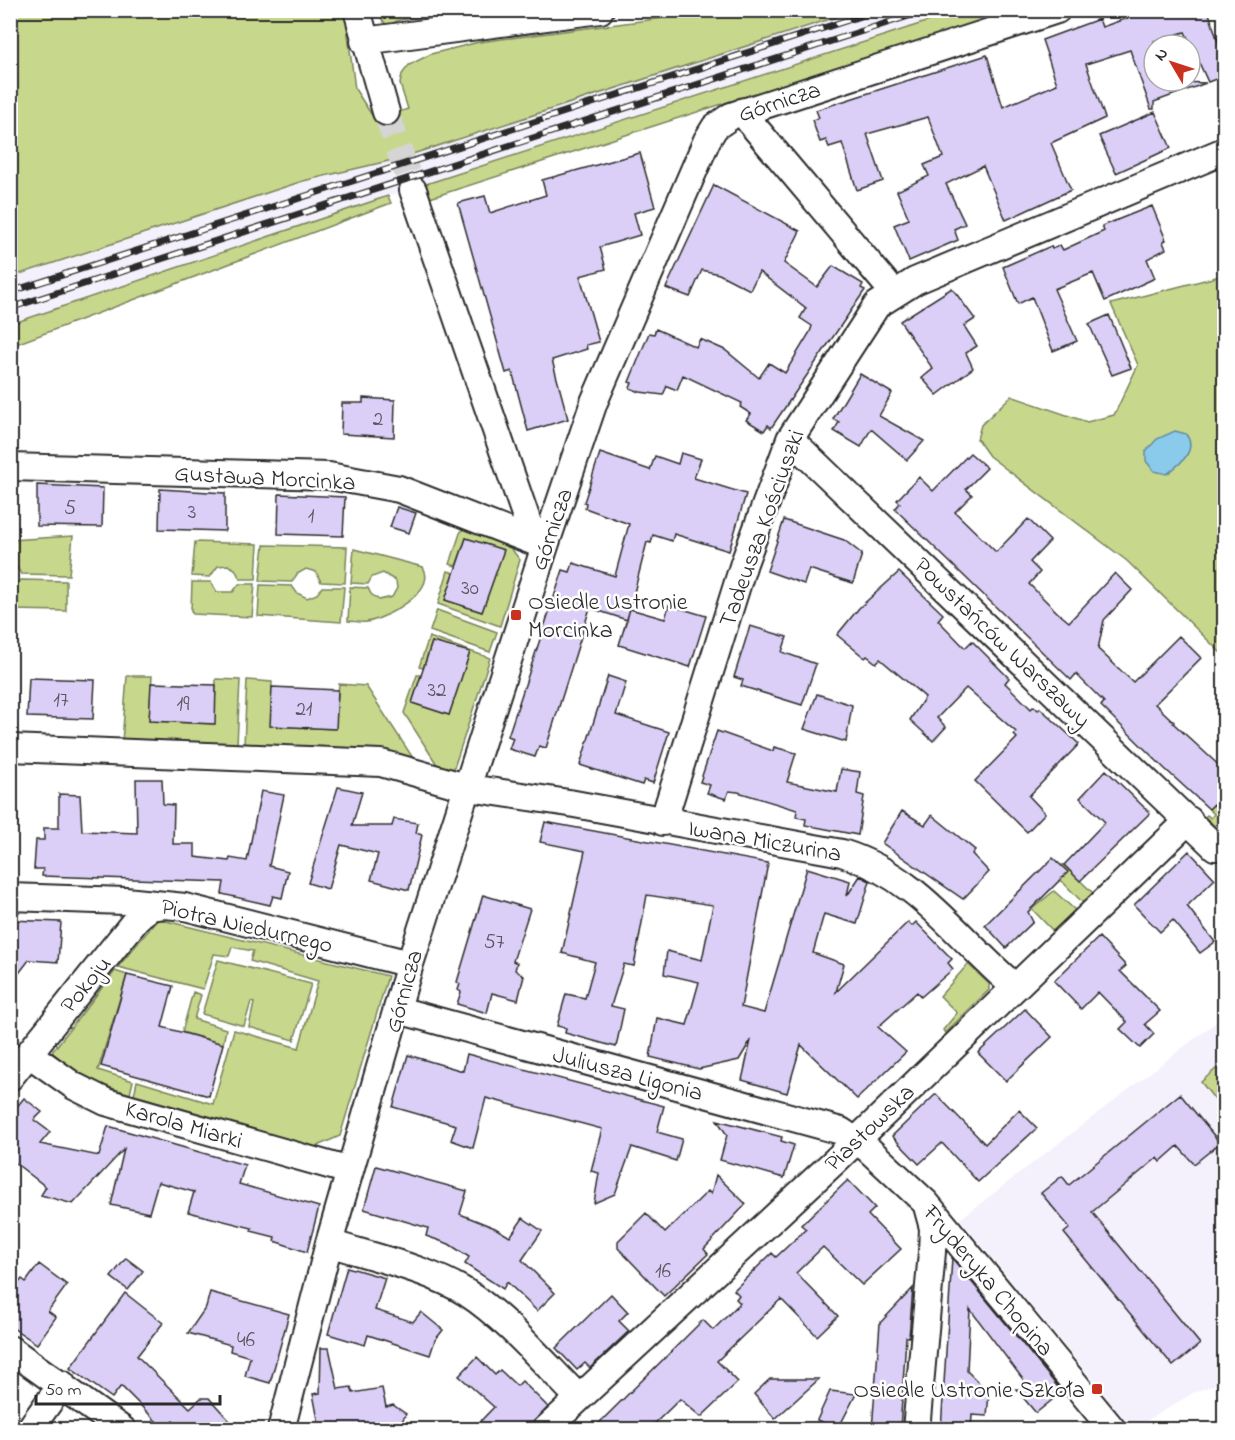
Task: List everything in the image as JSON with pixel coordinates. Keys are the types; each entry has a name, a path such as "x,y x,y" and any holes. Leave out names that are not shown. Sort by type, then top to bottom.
{"street":[{"path":"357,10 386,112"},
{"path":"364,41 600,10"},
{"name":"Górnicza","path":"281,1430 329,1243 410,964 469,788 545,546 594,402 707,140 722,121 744,111 1058,10"},
{"path":"744,111 894,293"},
{"name":"Tadeusza Kościuszki","path":"663,822 744,563 790,439 877,305 915,281 1224,151"},
{"path":"413,190 530,529 545,546"},
{"name":"Powstańców Warszawy","path":"790,439 1215,847"},
{"name":"Gustawa Morcinka","path":"10,467 329,476 364,481 430,500 545,546"},
{"path":"10,748 350,760 381,763 469,788"},
{"name":"Iwana Miczurina","path":"469,788 569,803 842,853 872,864 911,887 1015,987"},
{"name":"Piastowska","path":"545,1430 856,1140 1189,820"},
{"name":"Piotra Niedurnego","path":"10,897 168,904 410,964"},
{"name":"Pokoju","path":"10,1077 140,915 151,907 168,904"},
{"name":"Juliusza Ligonia","path":"398,1010 822,1125 841,1131 856,1140"},
{"name":"Karola Miarki","path":"29,1054 74,1086 105,1102 350,1171"},
{"name":"Fryderyka Chopina","path":"856,1140 926,1203 1113,1430"},
{"path":"915,1430 932,1252 933,1228 926,1203"},
{"path":"329,1243 446,1281 468,1294 491,1312 578,1397"},
{"path":"10,1349 62,1384 123,1430"},
{"path":"29,1430 62,1384"}],"shaded area":[{"path":"855,11 960,11 388,196 11,324 10,277 303,181 397,159"},
{"path":"1224,1016 1224,1381 1193,1393 1133,1429 960,1219"}],"green space":[{"path":"10,11 345,11 355,89 375,120 408,109 400,84 402,74 409,65 431,54 479,42 717,11 855,11 397,159 303,181 11,277"},
{"path":"376,11 460,11 399,20 387,26"},
{"path":"960,11 1011,11 430,198 426,184"},
{"path":"388,196 391,203 11,346 11,324"},
{"path":"1224,275 1224,656 1127,561 989,456 977,439 981,425 1011,396 1087,422 1114,415 1138,365 1111,304"},
{"path":"464,528 510,547 520,560 500,626 438,604 448,571 454,573 445,600 482,612 503,551 466,538 456,566 450,564 460,533"},
{"path":"73,536 69,575 21,574 11,558 11,540"},
{"path":"195,542 258,544 256,579 240,579 235,569 228,565 218,566 210,577 192,576"},
{"path":"264,545 347,547 345,583 321,582 316,572 306,569 297,574 292,582 260,581"},
{"path":"354,549 423,567 426,576 423,585 417,594 397,610 385,616 367,622 348,621 350,587 368,588 371,594 379,600 392,597 397,588 396,581 383,573 372,577 368,584 351,583"},
{"path":"21,580 66,581 66,611 11,610 11,588"},
{"path":"192,582 211,582 217,592 233,592 239,584 255,584 252,617 193,614 191,611"},
{"path":"260,585 292,586 297,593 307,598 317,594 322,587 344,587 341,622 258,616"},
{"path":"437,610 497,632 490,652 430,631"},
{"path":"429,637 490,658 452,774 444,773 436,763 404,713 417,675 421,675 412,703 449,715 469,653 432,642 423,668 419,667"},
{"path":"127,676 152,676 149,721 214,724 216,679 240,680 237,745 122,742"},
{"path":"247,680 272,682 271,726 335,729 339,684 366,686 413,758 412,760 244,745"},
{"path":"1224,801 1224,835 1205,817 1207,815 1211,818 1214,814 1209,809 1214,804 1218,808"},
{"path":"1061,865 1064,865 1093,893 1083,903 1054,873"},
{"path":"1054,891 1075,910 1053,931 1032,909"},
{"path":"158,919 388,976 340,1136 315,1147 134,1095 137,1081 213,1104 234,1030 299,1048 318,981 250,961 253,951 232,947 229,956 214,954 203,989 118,967"},
{"path":"218,960 311,984 294,1040 249,1027 254,1003 251,1002 244,1026 202,1014"},
{"path":"968,964 989,984 989,990 945,1033 943,1030 957,1013 940,996"},
{"path":"115,971 127,975 98,1070 133,1081 130,1094 88,1078 52,1052"},
{"path":"193,992 201,995 194,1019 226,1029 223,1044 182,1032"},
{"path":"1224,1062 1224,1111 1201,1082"}],"water":[{"path":"1175,431 1186,434 1189,440 1190,446 1186,457 1167,474 1154,471 1146,461 1146,451 1157,439"}],"building":[{"path":"1150,10 1208,10 1224,61 1224,76 1208,82 1202,69 1202,33 1142,33 1142,84 1130,50 1086,64 1105,118 1051,143 1071,190 1006,220 983,166 946,184 965,224 954,229 958,240 909,261 894,225 909,219 897,191 929,176 924,165 943,157 928,117 867,134 883,181 857,190 842,143 829,147 826,140 820,142 812,120 819,118 816,110 987,55 1003,107 1057,84 1042,40 1099,19 1102,27"},
{"path":"1145,93 1179,93 1154,102 1154,109 1151,109"},
{"path":"1155,112 1171,148 1116,173 1099,136"},
{"path":"640,153 655,207 634,213 640,235 600,247 606,269 580,276 599,342 586,345 587,349 552,360 568,419 528,431 512,371 506,373 458,203 485,196 490,213 546,195 542,180"},
{"path":"714,185 800,231 784,263 817,287 833,266 863,284 861,288 865,290 771,428 768,425 764,431 746,420 751,414 740,407 742,403 683,375 677,390 667,386 663,395 640,392 630,388 632,383 629,382 649,333 654,334 656,329 696,347 700,339 725,350 759,378 769,363 785,373 810,332 812,326 800,318 806,308 759,272 750,290 719,274 702,270 690,297 666,288"},
{"path":"1152,206 1166,240 1163,242 1166,249 1147,259 1155,278 1105,301 1093,273 1054,289 1077,341 1053,351 1032,297 1018,304 1003,267 1051,246 1052,249 1060,245 1063,250 1104,231 1102,226"},
{"path":"952,288 975,319 964,326 977,346 966,353 973,368 937,395 922,378 933,369 900,321"},
{"path":"1109,315 1131,368 1112,375 1089,324"},
{"path":"860,374 892,393 879,416 924,441 907,460 871,429 861,447 834,431 839,422 833,419"},
{"path":"363,398 395,400 394,437 341,434 342,403 363,403"},
{"path":"600,453 650,470 655,456 678,464 681,453 701,459 694,478 746,494 729,551 674,534 672,541 653,535 651,543 647,542 627,620 590,608 546,748 539,746 535,757 509,749 513,738 508,736 563,570 570,572 573,563 615,576 629,524 585,508 586,503 584,502"},
{"path":"970,453 987,468 966,489 972,495 955,512 996,552 1028,519 1050,541 1030,562 1040,572 1029,584 1057,612 1069,622 1115,573 1132,590 1104,620 1098,649 1133,682 1179,636 1201,658 1155,704 1224,770 1224,814 1214,804 1209,809 1165,769 1101,706 1104,702 1076,674 1071,680 895,509 900,503 897,500 919,477 933,491"},
{"path":"37,485 103,488 102,527 37,526"},
{"path":"160,489 225,493 225,531 159,529"},
{"path":"279,494 345,497 343,536 278,534"},
{"path":"397,507 416,513 409,533 390,527"},
{"path":"784,520 844,540 862,554 853,583 809,569 804,584 767,571"},
{"path":"466,538 504,550 482,612 445,600"},
{"path":"899,572 943,614 938,620 965,648 972,641 1009,678 1005,683 1031,709 1034,706 1038,710 1040,708 1079,744 1029,796 1045,813 1027,832 975,781 1017,738 1014,735 1016,732 966,688 937,718 946,727 933,741 910,720 925,697 880,659 876,663 867,656 865,658 837,635 859,608"},
{"path":"669,605 706,616 690,667 619,645 630,609 665,619"},
{"path":"750,626 787,637 782,652 816,664 802,705 741,686 743,680 734,677"},
{"path":"432,642 470,652 449,715 412,703"},
{"path":"608,676 626,682 616,715 669,732 653,783 644,780 642,785 580,765"},
{"path":"29,678 95,680 93,719 27,717"},
{"path":"151,683 216,685 215,724 149,721"},
{"path":"272,687 338,690 336,729 270,726"},
{"path":"817,694 852,705 846,742 804,729"},
{"path":"717,731 773,751 774,747 796,753 787,782 837,792 841,769 860,772 857,794 864,796 858,835 805,825 806,819 796,817 797,810 738,792 729,791 726,799 707,793 710,785 700,782"},
{"path":"1106,770 1150,813 1080,881 1064,865 1105,822 1080,798"},
{"path":"136,779 162,779 163,804 174,805 173,844 195,844 195,857 229,861 230,858 247,861 261,791 284,795 269,866 288,871 282,898 273,896 270,905 222,894 224,882 42,876 43,869 34,869 36,840 44,840 44,828 59,828 59,794 80,795 82,831 137,833"},
{"path":"338,787 362,792 352,826 392,826 394,819 418,823 416,833 422,835 409,890 371,880 378,854 341,845 328,889 308,883"},
{"path":"902,811 925,825 932,815 975,850 972,854 989,872 963,899 882,843"},
{"path":"545,822 768,863 741,1007 764,1013 807,868 850,881 847,896 860,876 870,881 857,924 824,914 813,953 844,964 836,992 908,922 912,926 916,922 952,959 948,963 953,969 921,997 917,992 878,1027 906,1052 857,1099 801,1045 787,1093 742,1080 751,1040 739,1060 699,1069 650,1057 657,1018 687,1025 699,982 664,974 667,951 702,960 713,905 647,895 634,966 624,964 611,1006 624,1009 616,1047 565,1033 566,1028 557,1026 566,994 585,998 595,962 562,953 585,851 540,842"},
{"path":"1189,851 1215,879 1187,906 1215,942 1200,953 1173,920 1160,932 1134,905"},
{"path":"1053,858 1068,872 1028,912 1033,922 1006,948 985,925"},
{"path":"483,895 530,909 513,961 517,963 515,970 524,976 518,1000 492,993 487,1013 457,1004 461,992 458,990 460,984 457,982"},
{"path":"10,920 61,922 58,962 29,960 10,985"},
{"path":"1099,937 1126,966 1120,971 1160,1011 1145,1024 1154,1034 1140,1048 1120,1029 1127,1022 1098,992 1081,1009 1054,981"},
{"path":"127,975 173,986 162,1027 223,1044 209,1096 101,1066"},
{"path":"1025,1009 1052,1037 1006,1081 978,1053"},
{"path":"467,1054 664,1106 657,1132 682,1139 676,1161 632,1147 615,1194 594,1203 599,1173 591,1171 602,1129 486,1098 473,1148 451,1140 456,1125 393,1107 408,1055 463,1071"},
{"path":"936,1094 985,1144 1019,1110 1037,1128 978,1182 942,1143 919,1164 892,1136"},
{"path":"1180,1094 1220,1143 1194,1164 1178,1146 1160,1162 1157,1158 1092,1212 1200,1344 1173,1366 1064,1233 1070,1228 1041,1193 1062,1176 1069,1185"},
{"path":"24,1098 42,1112 34,1120 50,1132 40,1144 99,1156 108,1126 245,1165 239,1184 319,1207 307,1252 274,1241 275,1237 251,1231 252,1228 188,1212 194,1192 158,1182 149,1213 111,1205 124,1149 73,1204 41,1195 46,1187 10,1159 10,1115"},
{"path":"717,1120 782,1137 781,1141 794,1145 784,1178 720,1160 727,1135"},
{"path":"376,1166 467,1191 460,1214 495,1228 510,1237 523,1218 542,1231 522,1260 555,1293 537,1311 507,1282 503,1289 465,1264 469,1257 449,1244 426,1236 428,1228 364,1209"},
{"path":"716,1175 746,1204 704,1249 708,1254 664,1296 618,1248 618,1241 646,1213 665,1233 708,1191 711,1194"},
{"path":"848,1180 875,1208 868,1215 901,1249 862,1285 823,1247 796,1273 838,1316 817,1336 781,1299 717,1361 738,1382 701,1417 680,1399 648,1430 592,1430 703,1320 713,1330 740,1303 736,1299 739,1295 734,1290 772,1253 776,1257 806,1229 801,1225"},
{"path":"126,1258 143,1271 128,1290 111,1277"},
{"path":"952,1258 1062,1392 1036,1413 1016,1389 1031,1390 970,1309 967,1371 989,1393 987,1416 972,1415 971,1430 941,1430"},
{"path":"39,1264 67,1285 48,1311 56,1317 37,1344 10,1326 10,1294 22,1279 26,1282"},
{"path":"347,1267 385,1278 375,1310 413,1322 421,1312 443,1330 435,1340 430,1355 368,1335 365,1345 328,1334"},
{"path":"913,1288 909,1337 906,1337 900,1430 872,1430 880,1323"},
{"path":"210,1292 289,1314 270,1383 245,1376 250,1357 230,1351 231,1345 188,1333 206,1307"},
{"path":"125,1293 163,1323 137,1356 190,1408 201,1398 209,1398 238,1430 168,1430 175,1423 173,1421 164,1429 121,1386 112,1398 70,1368"},
{"path":"611,1294 628,1312 619,1321 629,1331 590,1368 585,1363 577,1370 556,1348"},
{"path":"321,1348 329,1348 338,1389 351,1387 353,1393 382,1388 386,1407 393,1405 406,1414 397,1430 320,1430 313,1394 320,1393"},
{"path":"477,1357 495,1375 500,1370 517,1386 522,1381 548,1407 528,1430 472,1430 494,1407 459,1376"},
{"path":"770,1379 819,1379 775,1419 754,1394"},
{"path":"830,1391 856,1394 838,1429 817,1420"}],"tunnel":[{"path":"386,112 413,190"}],"railway":[{"path":"10,292 879,10"},
{"path":"10,308 927,10"}],"place":[{"name":"Osiedle Ustronie Morcinka","path":"516,615"},
{"name":"Osiedle Ustronie Szkoła","path":"1097,1389"}]}
